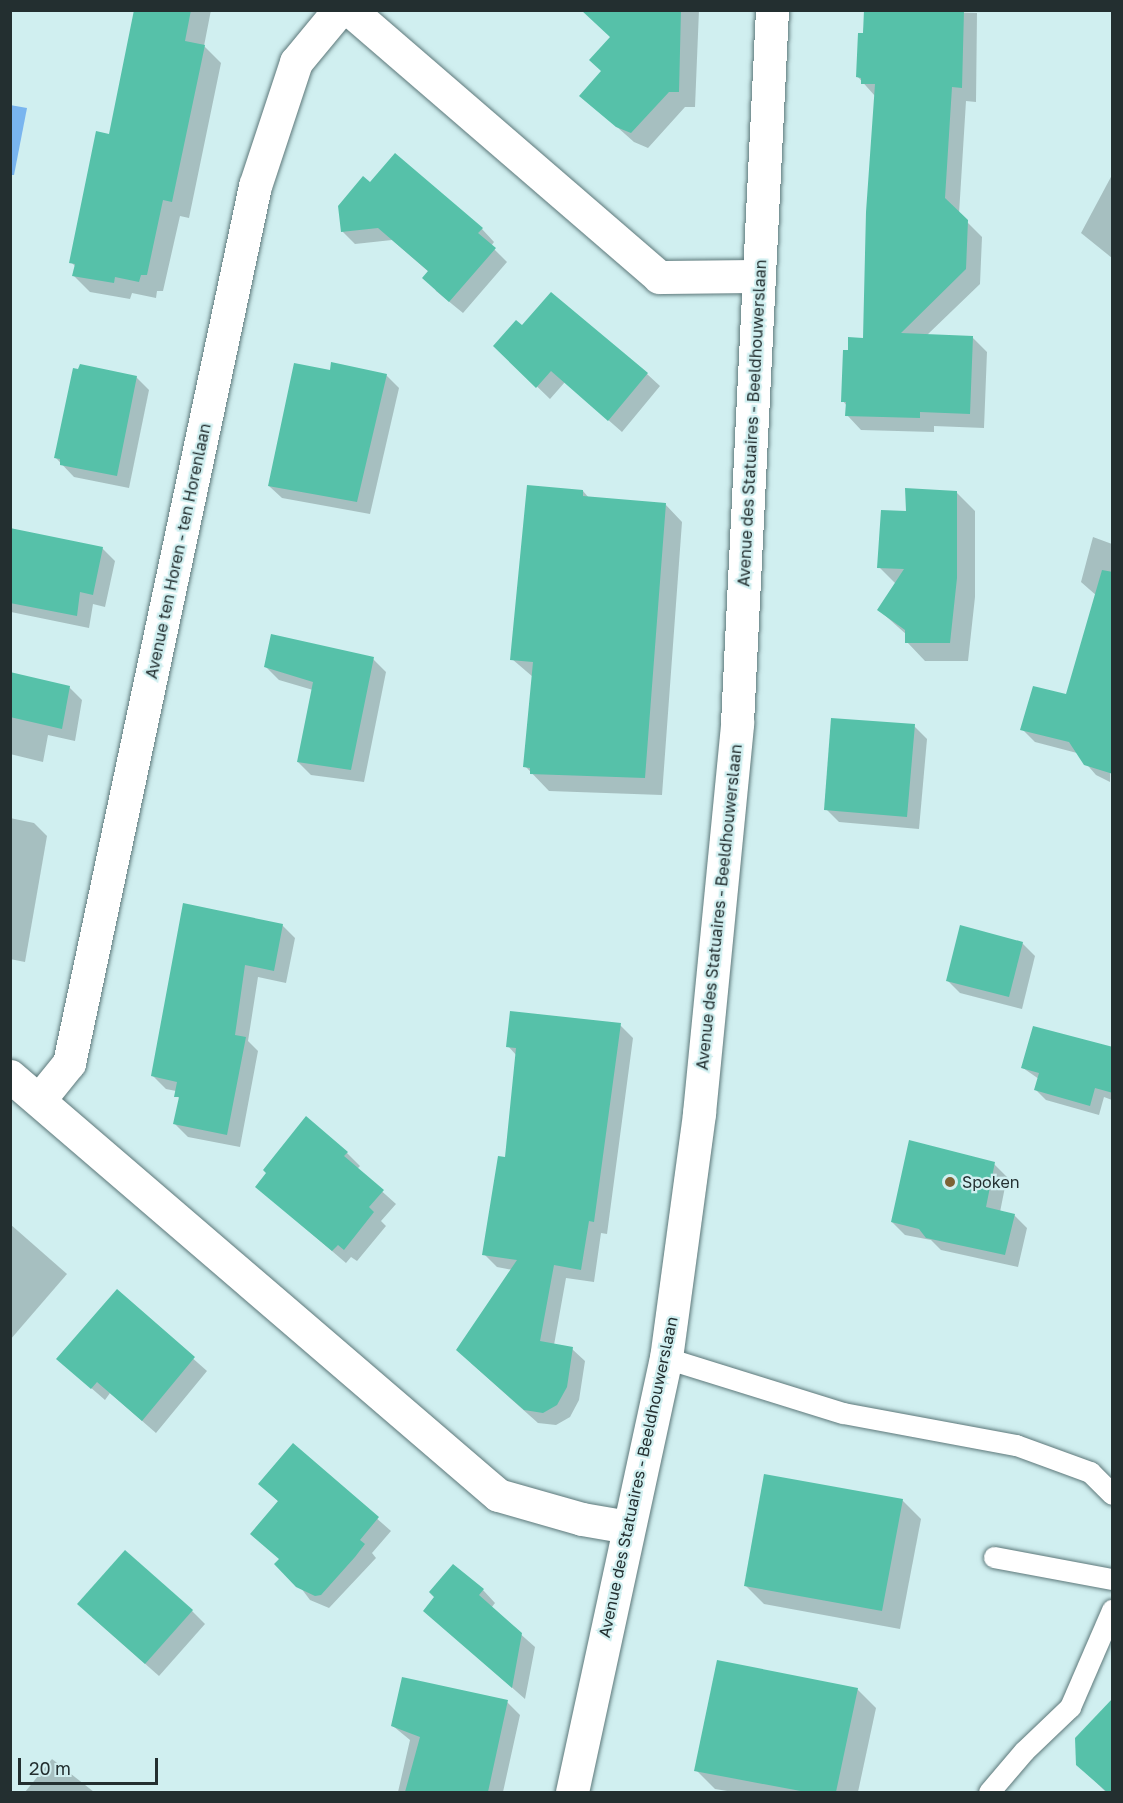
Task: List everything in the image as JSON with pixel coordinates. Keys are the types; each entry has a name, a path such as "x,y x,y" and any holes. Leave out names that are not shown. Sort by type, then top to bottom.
{"street":[{"name":"Avenue ten Horen - ten Horenlaan","path":"39,1100 69,1063 255,186 296,62 339,10"},
{"path":"350,10 658,277 759,276"},
{"name":"Avenue des Statuaires - Beeldhouwerslaan","path":"572,1792 666,1358 699,1113 737,723 772,10"},
{"path":"10,1076 498,1495 582,1519 628,1527"}],"lane":[{"path":"666,1358 843,1413 1016,1444 1090,1472 1113,1494"},
{"path":"994,1557 1113,1579"},
{"path":"989,1792 1024,1751 1070,1707 1113,1610"}],"water":[{"path":"10,105 27,108 14,175 10,175"}],"building":[{"path":"134,10 191,10 185,41 205,45 172,202 163,200 147,275 141,275 139,282 115,277 114,283 72,276 75,264 69,263 96,131 109,134"},
{"path":"581,10 681,10 679,92 669,92 631,133 616,127 579,96 601,71 589,60 610,37"},
{"path":"864,10 964,10 962,88 952,87 945,198 968,220 966,269 901,333 973,336 970,414 920,412 920,418 845,416 846,402 841,402 843,350 848,350 848,337 863,338 866,212 875,84 861,84 861,78 856,77 858,33 863,33"},
{"path":"395,153 483,228 478,233 496,248 449,302 422,278 428,271 378,228 341,232 338,206 363,176 370,182"},
{"path":"551,292 648,373 608,421 551,371 536,388 493,346 516,320 522,325"},
{"path":"331,362 387,374 357,502 268,486 294,363 330,370"},
{"path":"80,364 137,376 117,476 60,465 60,459 54,458 73,368 78,369"},
{"path":"527,485 583,490 583,496 666,503 645,778 530,774 530,768 523,767 533,662 510,660"},
{"path":"905,488 957,491 957,578 950,643 905,643 905,630 877,610 904,569 877,568 881,510 906,511"},
{"path":"10,528 103,547 93,595 80,592 77,616 10,603"},
{"path":"1102,570 1113,572 1113,774 1084,765 1069,742 1020,730 1033,686 1066,694"},
{"path":"271,634 374,657 351,770 297,762 313,682 264,667"},
{"path":"10,672 70,686 62,729 10,717"},
{"path":"831,718 915,724 907,817 824,810"},
{"path":"183,903 283,924 274,971 245,965 235,1035 246,1037 227,1135 173,1124 179,1097 174,1097 177,1082 151,1076"},
{"path":"960,925 1023,942 1009,997 946,981"},
{"path":"510,1011 621,1023 594,1222 589,1221 581,1270 554,1265 540,1341 573,1347 567,1387 557,1405 543,1413 524,1410 456,1350 517,1260 482,1255 498,1156 505,1157 516,1048 506,1047"},
{"path":"1033,1026 1113,1047 1113,1093 1095,1088 1090,1106 1034,1090 1039,1073 1021,1068"},
{"path":"306,1116 348,1152 344,1156 384,1190 369,1207 374,1212 344,1250 338,1245 332,1251 255,1187 266,1173 263,1170"},
{"path":"909,1140 995,1162 986,1207 1015,1214 1005,1255 926,1238 919,1229 891,1222"},
{"path":"117,1289 195,1357 142,1421 97,1382 91,1389 56,1359"},
{"path":"293,1443 379,1517 360,1540 365,1544 355,1557 321,1595 315,1596 296,1587 274,1564 279,1559 250,1534 278,1501 258,1484"},
{"path":"764,1474 903,1499 882,1611 744,1586"},
{"path":"125,1550 193,1610 145,1664 77,1604"},
{"path":"453,1564 484,1589 479,1595 522,1633 512,1688 423,1611 434,1597 429,1592"},
{"path":"717,1660 858,1688 836,1792 806,1792 694,1771"},
{"path":"402,1677 508,1700 488,1792 405,1792 420,1737 391,1726"},
{"path":"1113,1698 1113,1792 1107,1792 1076,1765 1075,1738"}],"place":[{"name":"Spoken","path":"950,1182"}]}
